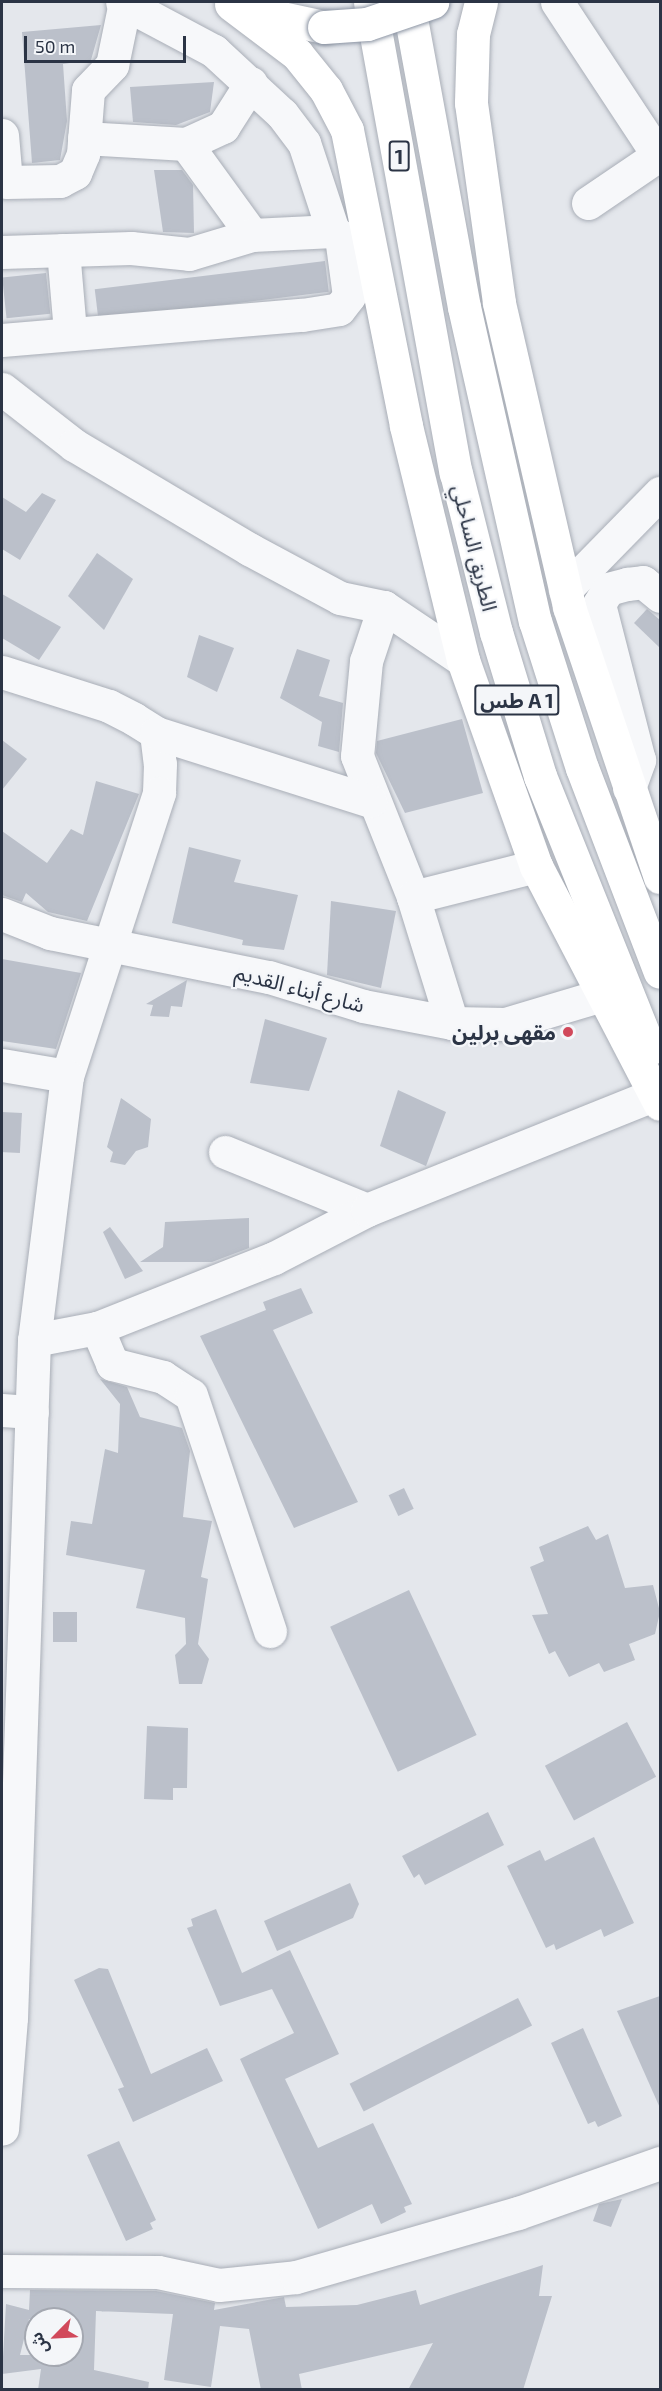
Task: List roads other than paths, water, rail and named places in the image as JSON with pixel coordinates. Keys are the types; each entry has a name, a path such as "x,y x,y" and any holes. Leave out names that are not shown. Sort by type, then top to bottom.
{"highway":[{"name":"الطريق الساحلي","path":"370,2 456,474 496,632 540,776 658,1090"},
{"name":"الطريق الساحلي","path":"408,2 464,307 535,621 582,768 660,972"},
{"path":"229,3 276,21 324,27 367,24 432,2"},
{"path":"482,2 469,68 480,196 541,500 565,590 660,877"},
{"path":"229,3 297,54 326,90 347,130 406,426 463,660 536,866 599,996 658,1090"}],"street":[{"path":"2,135 4,177 11,184 60,181 75,173 84,138 88,90 112,65 124,2 182,30 251,82 304,143 333,231 341,237 350,296 339,309 2,340"},
{"path":"556,2 659,154 588,203"},
{"path":"84,138 186,144 223,127 251,82"},
{"path":"186,144 252,235"},
{"path":"2,252 63,250 189,254 252,235 333,231"},
{"path":"63,250 70,332"},
{"path":"2,389 74,445 249,549 340,598 384,607 463,660"},
{"path":"565,590 660,493"},
{"path":"629,788 639,760 599,603 608,589 643,582 660,596"},
{"path":"384,607 366,661 356,716 357,756 371,801 413,897 452,1023"},
{"path":"2,672 110,706 156,733 371,801"},
{"path":"2,2129 17,1411 34,1340 67,1076 159,793 156,733"},
{"path":"413,897 536,866"},
{"name":"شارع أبناء القديم","path":"2,914 50,933 110,942 452,1023 505,1024 599,996"},
{"path":"2,1065 67,1076"},
{"path":"34,1340 97,1328 274,1258 367,1209 658,1090"},
{"path":"225,1152 367,1209"},
{"path":"97,1328 112,1364 164,1377 191,1395 270,1631"},
{"path":"2,2271 158,2272 219,2285 296,2277 518,2213 660,2163"}],"place":[{"name":"مقهى برلين","path":"568,1032"}]}
